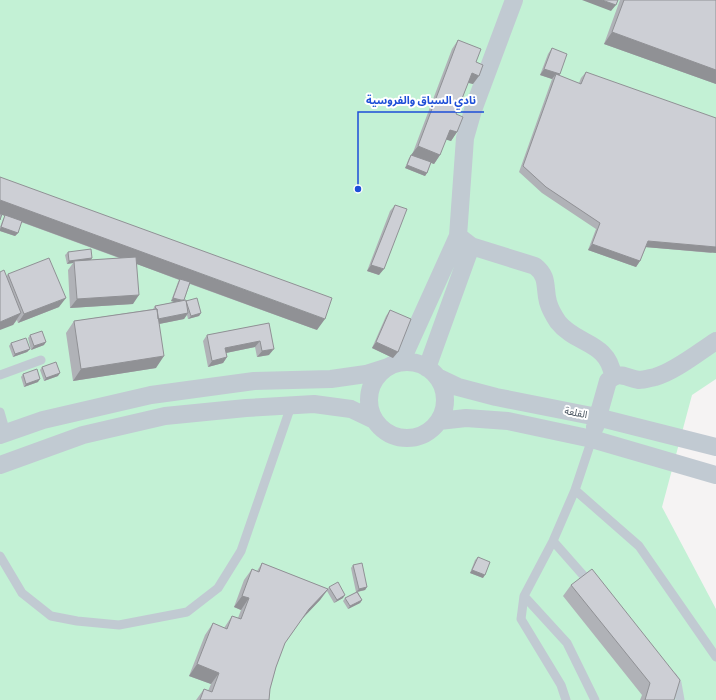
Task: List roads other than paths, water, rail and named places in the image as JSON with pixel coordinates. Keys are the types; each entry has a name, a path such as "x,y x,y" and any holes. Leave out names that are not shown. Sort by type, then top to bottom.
{"street":[{"path":"432,373 464,241 464,138 514,0"},
{"path":"374,420 369,406 370,391 376,377 394,365 464,241"},
{"path":"464,241 535,266 539,269 546,284 548,302 557,320 565,330 575,337 594,346 606,357 612,367 613,376"},
{"path":"592,439 608,382 613,376 621,375 641,380 656,377 675,367 716,340"},
{"path":"0,465 82,435 165,416 246,408 314,404 351,409 374,420 385,431 399,437 414,437 428,432 439,421 444,406 444,391 432,373 411,363 394,365 366,374 331,379 254,381 151,395 42,420 3,434"},
{"name":"القلعة","path":"432,373 458,387 597,417 716,447"},
{"path":"439,421 466,418 508,421 592,439 716,474"}],"lane":[{"path":"0,375 41,360"},
{"path":"0,556 22,593 52,616 77,621 119,625 187,612 218,588 241,551 291,406"},
{"path":"0,412 3,434"},
{"path":"566,700 561,685 521,619 524,596 553,541 575,490 592,439"},
{"path":"575,490 638,546 716,657"},
{"path":"553,541 594,588"},
{"path":"524,596 567,643 595,700"},
{"path":"667,671 678,683 680,700"}],"place":[{"name":"نادي السباق والفروسية","path":"358,189"}]}
